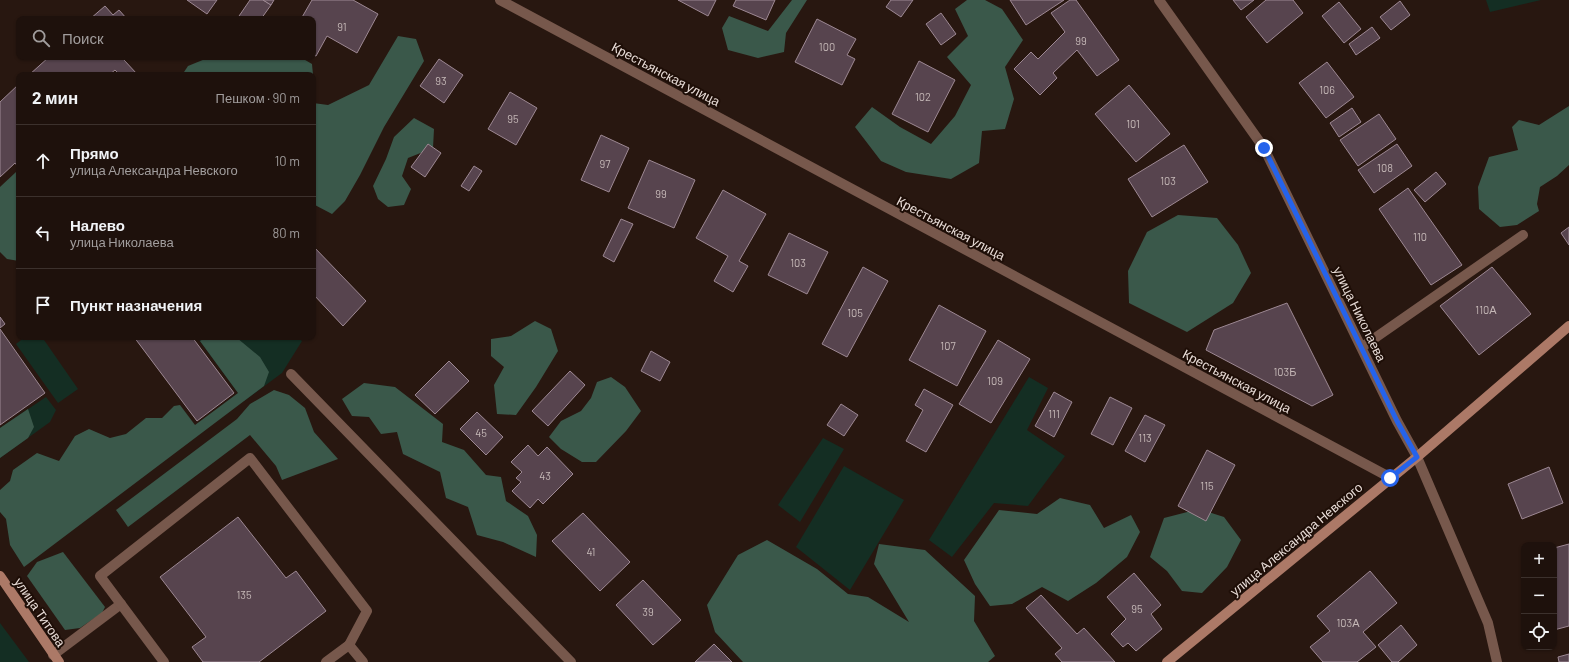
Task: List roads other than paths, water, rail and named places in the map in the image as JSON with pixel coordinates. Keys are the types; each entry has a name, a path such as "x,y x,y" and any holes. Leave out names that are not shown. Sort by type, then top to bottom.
{"main road":[{"name":"улица Александра Невского","path":"1167,662 1417,457 1569,326"},
{"name":"улица Титова","path":"0,576 56,658"}],"street":[{"name":"Крестьянская улица","path":"500,0 1390,478"},
{"name":"улица Николаева","path":"1159,0 1264,148 1397,421 1417,457 1488,623 1497,662"},
{"path":"1362,347 1523,235"},
{"path":"291,374 571,662"},
{"path":"164,662 100,576 250,458 367,611 348,645 326,662"},
{"path":"56,658 121,604"},
{"path":"348,645 363,662"}]}
